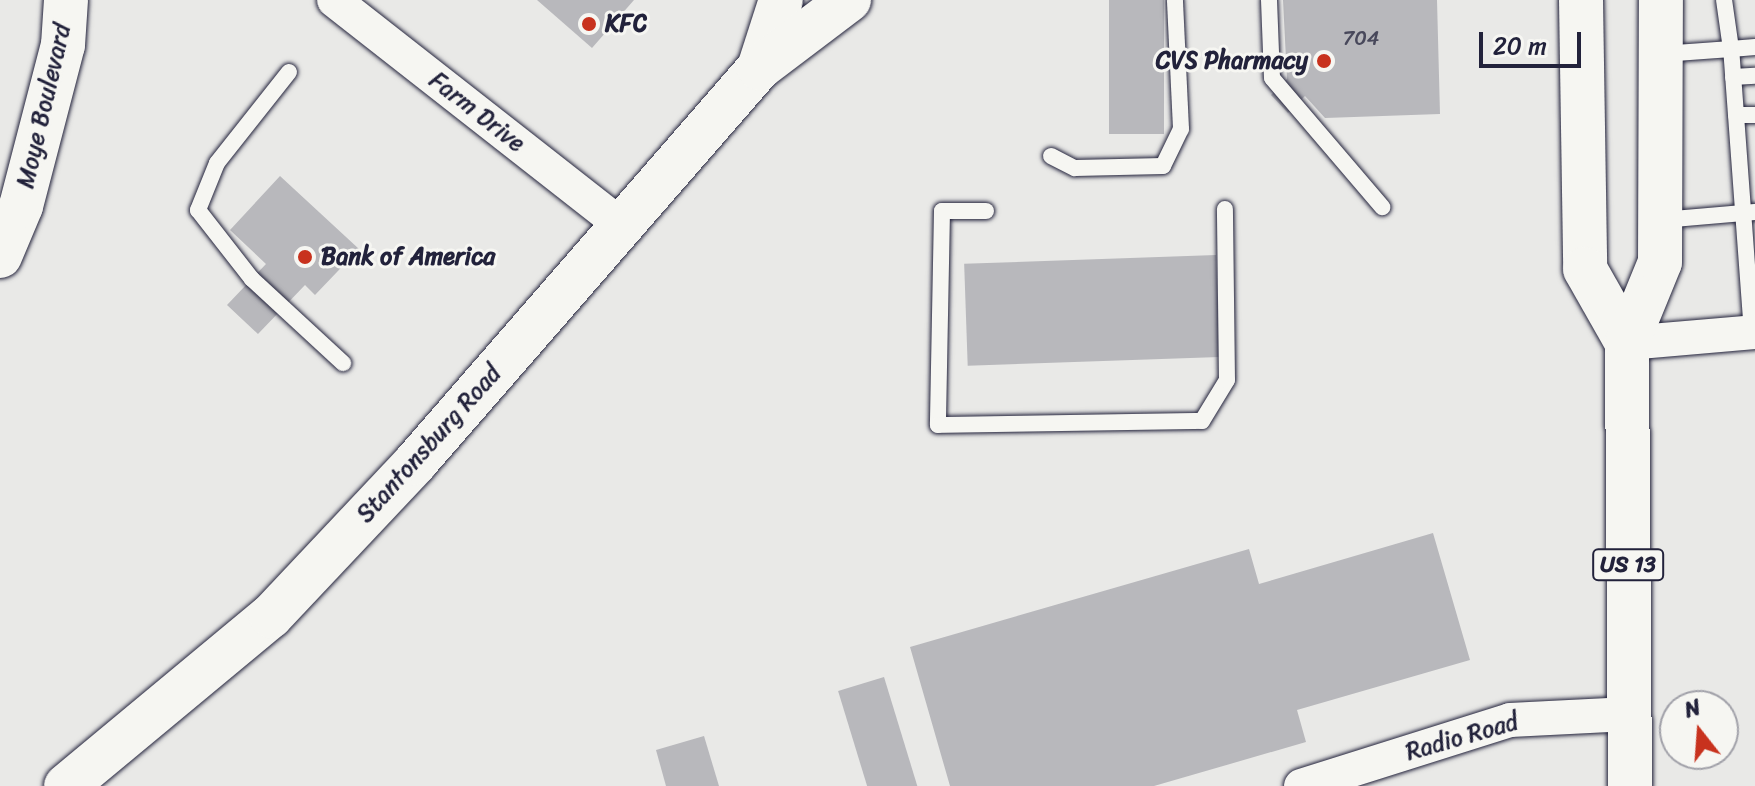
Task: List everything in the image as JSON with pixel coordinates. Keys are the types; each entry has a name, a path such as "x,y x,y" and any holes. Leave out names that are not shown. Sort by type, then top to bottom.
{"main road":[{"name":"Moye Boulevard","path":"0,256 21,206 63,45 66,0"},
{"name":"Stantonsburg Road","path":"759,68 781,0"},
{"name":"Stantonsburg Road","path":"66,786 271,616 415,463 759,68 849,0"},
{"name":"US 13","path":"1581,0 1585,269 1627,343"},
{"name":"US 13","path":"1630,786 1627,343 1660,262 1661,0"}],"street":[{"name":"Farm Drive","path":"334,0 620,224"},
{"path":"1627,343 1754,332"},
{"name":"Radio Road","path":"1301,786 1510,720 1629,714"}],"lane":[{"path":"1051,156 1075,168 1163,166 1181,129 1175,0"},
{"path":"1269,0 1272,78 1382,207"},
{"path":"1724,0 1750,212 1754,332"},
{"path":"1661,54 1755,47"},
{"path":"289,72 217,163 198,210 252,279 343,363"},
{"path":"1733,77 1755,76"},
{"path":"1736,115 1755,115"},
{"path":"986,211 942,211 938,425 1202,421 1227,380 1225,209"},
{"path":"1661,220 1750,212"}],"building":[{"name":"KFC","path":"537,0 634,0 592,48"},
{"path":"1109,0 1164,0 1164,134 1109,134"},
{"name":"CVS Pharmacy","path":"1283,0 1437,0 1440,114 1325,118 1305,96 1288,113 1271,95 1287,79"},
{"name":"Bank of America","path":"280,176 359,249 315,295 305,285 258,334 227,305 266,264 230,230"},
{"path":"1216,255 1220,357 968,366 964,264"},
{"path":"1433,533 1470,660 1297,710 1306,742 1154,786 950,786 910,647 1249,549 1259,584"},
{"path":"884,677 917,786 867,786 838,691"},
{"path":"704,736 719,786 666,786 656,750"}],"place":[{"name":"KFC","path":"589,24"},
{"name":"CVS Pharmacy","path":"1324,61"},
{"name":"Bank of America","path":"305,257"}]}
